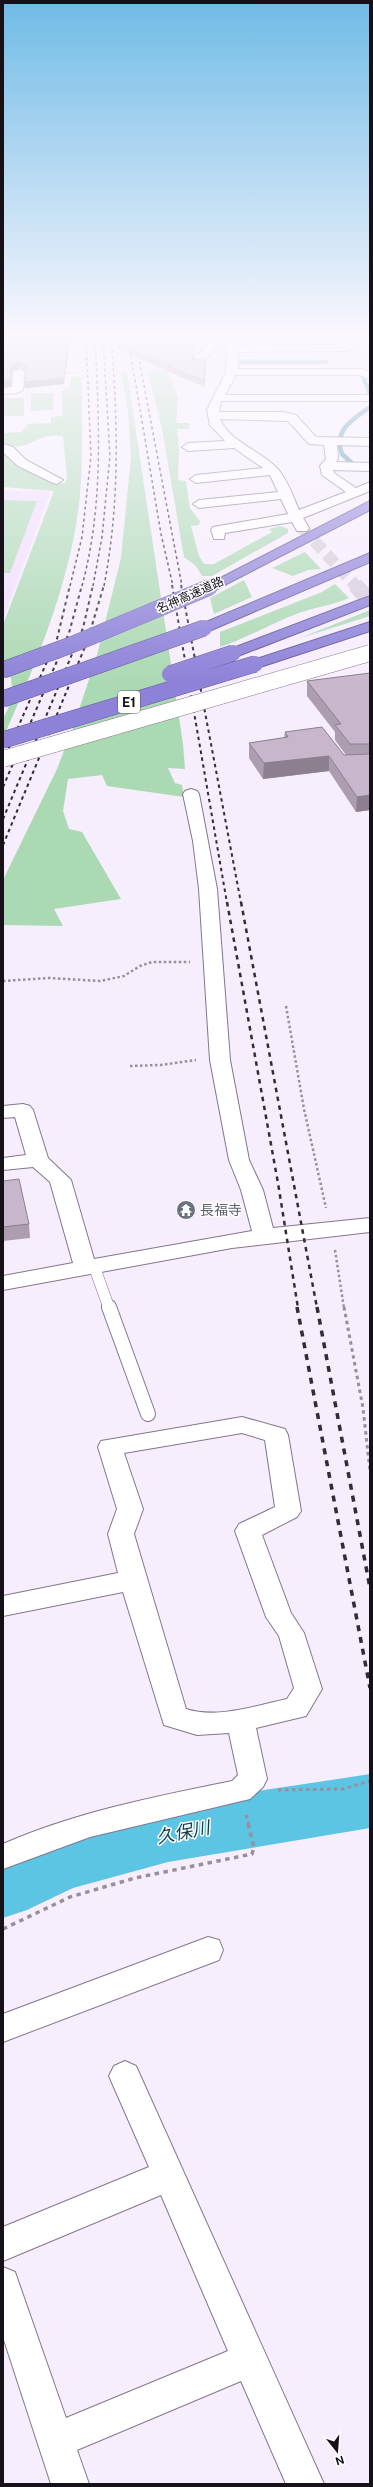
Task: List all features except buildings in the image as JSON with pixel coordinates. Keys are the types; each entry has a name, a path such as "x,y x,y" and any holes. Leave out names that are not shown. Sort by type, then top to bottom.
{"highway":[{"name":"名神高速道路","path":"3,670 70,645 210,587 370,506"},
{"path":"3,699 204,628 320,580 370,557"},
{"name":"E1","path":"3,726 233,653 370,600"},
{"name":"E1","path":"3,740 255,664 370,626"}],"street":[{"path":"13,454 22,463 57,480"},
{"path":"250,454 273,471 294,516 302,528"},
{"path":"332,454 332,458 326,466 328,475 354,492"},
{"path":"326,466 370,467"},
{"path":"196,479 273,471"},
{"path":"219,536 218,530 281,521 327,505 370,486"},
{"path":"199,504 284,495"},
{"path":"3,759 370,653"},
{"path":"191,794 201,834 208,884 212,927 211,962 214,976 220,1060 240,1160 268,1235"},
{"path":"3,1112 23,1110 38,1160 60,1180 90,1266"},
{"path":"3,1164 38,1160"},
{"path":"3,1283 90,1266 268,1235 327,1228 370,1226"},
{"path":"242,1425 276,1435 288,1511 248,1531 279,1618 290,1633 308,1689 296,1708 240,1721 196,1724 174,1717 133,1580 121,1534 130,1510 110,1448 242,1425"},
{"path":"3,1606 133,1580"},
{"path":"3,1856 30,1844 116,1817 247,1785 240,1721"},
{"path":"3,2028 208,1950"},
{"path":"125,2076 305,2484"},
{"path":"3,2244 169,2176"},
{"path":"3,2284 70,2484"},
{"path":"55,2441 249,2360"}],"lane":[{"path":"90,1266 148,1414"}],"path":[{"path":"3,981 49,978 106,980 124,976 140,966 152,962 211,962"},
{"path":"286,1006 304,1109 363,1408 370,1471"},
{"path":"130,1066 161,1065 206,1058 220,1060"},
{"path":"3,1929 70,1897 135,1878 252,1854 254,1847 247,1785 278,1790 343,1789 370,1781"}],"shaded area":[{"path":"3,490 51,491 3,620"}],"green space":[{"path":"3,454 53,483 65,483 67,479 65,454 82,454 80,495 76,526 61,588 40,650 3,738 3,719 13,698 11,678 3,672 3,625 54,491 3,487"},
{"path":"131,454 139,454 183,744 185,769 168,768 175,783 182,785 184,797 107,786 102,775 68,779 63,811 69,829 82,832 121,899 54,909 63,926 3,925 3,880 57,769 73,728 97,655 121,558"},
{"path":"166,454 179,454 178,480 186,481 190,508 200,521 199,525 191,526 199,556 204,564 214,564 272,532 269,529 280,526 288,529 288,533 212,576 202,576 196,566 184,557"},
{"path":"3,500 37,501 10,573 3,573"},
{"path":"305,552 321,569 308,570 293,576 272,568"},
{"path":"244,580 252,597 214,614 210,598"},
{"path":"335,584 349,598 299,613 220,647 220,632 322,592"},
{"path":"370,610 370,616 300,638"}],"waterway":[{"path":"342,454 354,465"},
{"name":"久保川","path":"3,1889 58,1863 168,1834 370,1801"}],"tunnel":[{"path":"302,528 356,586"},
{"path":"355,585 370,601"}],"railway":[{"path":"70,586 82,537 91,454"},
{"path":"82,586 94,524 97,494 98,454"},
{"path":"93,586 102,537 110,454"},
{"path":"104,586 113,524 116,454"},
{"path":"148,454 161,534 173,586"},
{"path":"157,454 182,586"},
{"path":"3,761 57,639 70,585"},
{"path":"3,787 69,633 82,585"},
{"path":"3,819 83,628 93,585"},
{"path":"3,845 87,642 104,585"},
{"path":"172,585 227,903"},
{"path":"181,585 241,903"},
{"path":"227,902 278,1183 298,1308"},
{"path":"241,902 317,1308"},
{"path":"297,1307 370,1688"},
{"path":"317,1307 370,1588"}],"place":[{"name":"長福寺","path":"186,1210"}]}
